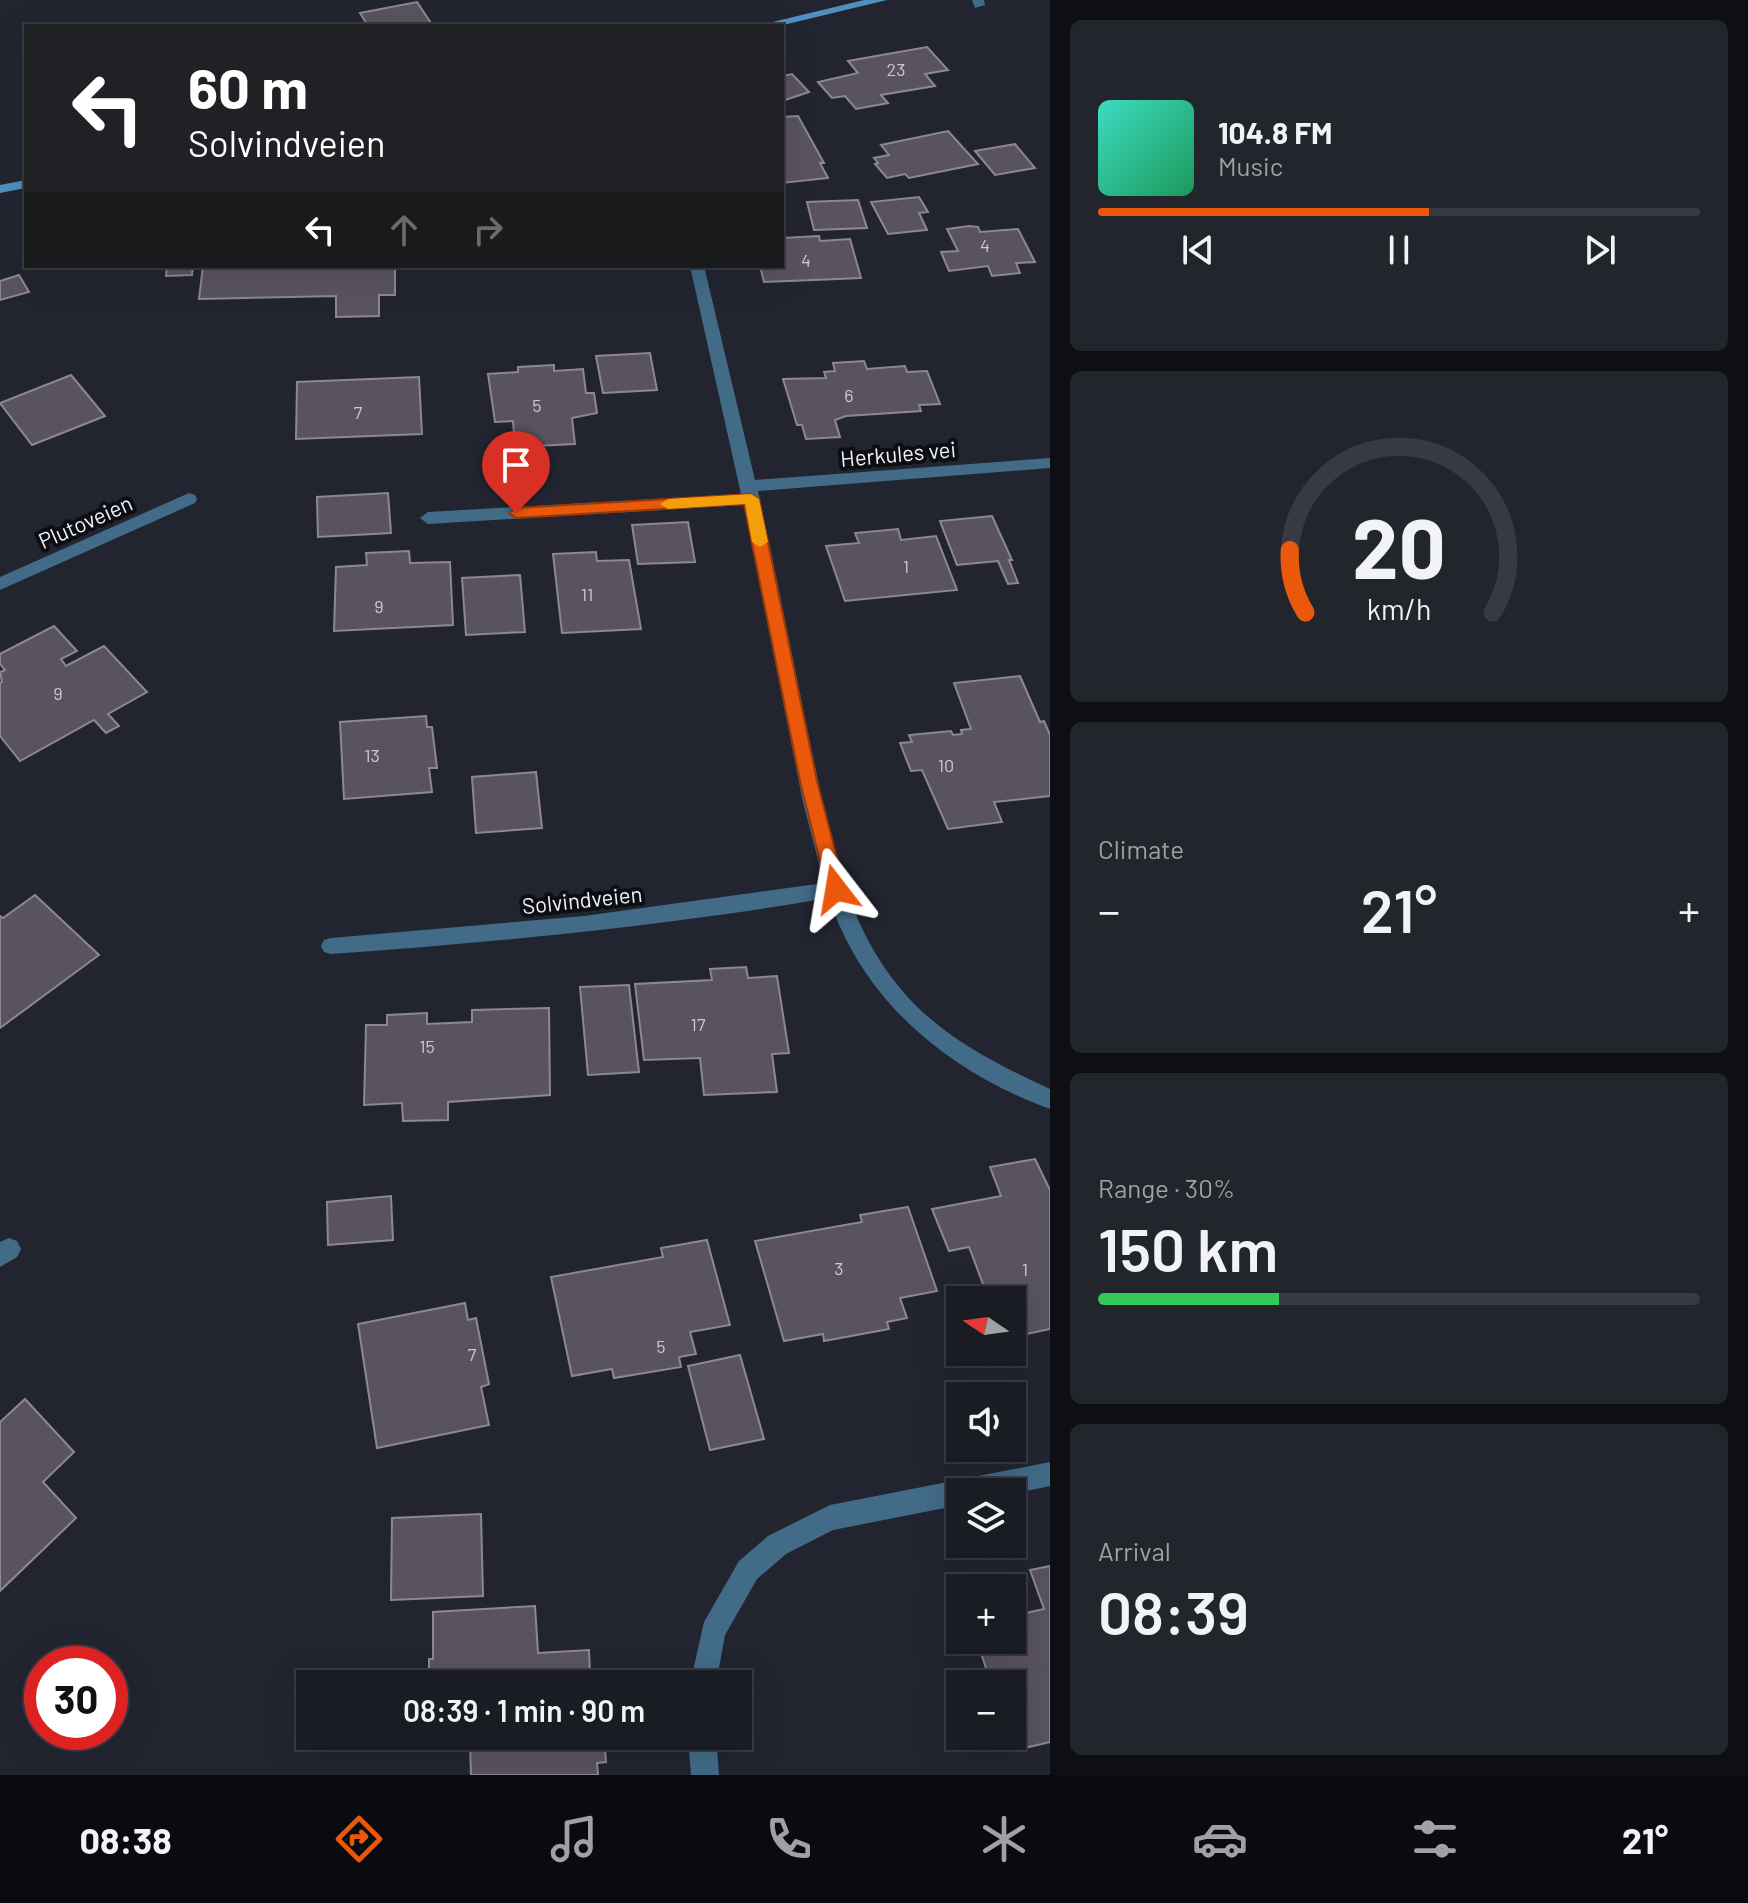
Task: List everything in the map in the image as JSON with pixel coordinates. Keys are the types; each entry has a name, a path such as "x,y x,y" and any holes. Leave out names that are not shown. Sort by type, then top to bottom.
{"main road":[{"path":"771,24 881,0"},
{"path":"0,189 24,184"}],"street":[{"path":"697,268 750,492 808,781 836,889 849,923 871,965 903,1006 923,1025 984,1069 1050,1099"},
{"name":"Herkules vei","path":"750,492 1050,463"},
{"path":"428,518 750,492"},
{"name":"Plutoveien","path":"0,584 189,499"},
{"name":"Solvindveien","path":"331,946 467,936 726,907 836,889"},
{"path":"706,1670 713,1631 748,1570 777,1545 830,1518 1050,1474"},
{"path":"703,1750 705,1775"}],"building":[{"path":"417,2 432,24 367,24 360,13"},
{"path":"927,47 948,70 925,74 935,86 881,95 888,103 856,109 845,96 832,98 818,82 858,73 848,61"},
{"path":"792,74 809,92 784,100 784,76"},
{"path":"798,116 824,163 820,163 828,178 784,183 784,117"},
{"path":"948,131 978,164 909,178 905,174 887,178 875,164 878,163 874,158 889,155 881,145"},
{"path":"1015,144 1035,168 995,175 975,151"},
{"path":"919,197 928,212 919,213 927,230 888,234 871,202"},
{"path":"858,200 867,228 814,230 807,202"},
{"path":"978,227 980,232 1018,229 1035,262 1016,263 1020,273 992,276 988,266 949,271 941,252 958,251 947,229"},
{"path":"819,236 820,241 850,239 861,278 764,282 760,268 784,268 784,238"},
{"path":"167,268 193,268 192,275 166,276"},
{"path":"203,268 395,268 395,295 379,295 379,316 336,317 336,296 199,299"},
{"path":"19,275 29,292 0,300 0,281"},
{"path":"650,353 657,390 603,393 596,356"},
{"path":"864,361 867,369 905,366 907,372 927,371 940,404 919,405 921,411 846,416 835,420 840,437 806,439 802,425 797,425 783,379 826,378 824,372 835,371 833,363"},
{"path":"554,365 554,371 583,369 586,393 594,393 597,413 572,418 575,444 515,447 513,421 495,422 488,374 518,372 518,367"},
{"path":"71,375 105,416 32,445 0,403"},
{"path":"419,377 422,434 296,439 297,382"},
{"path":"388,493 391,533 318,537 317,497"},
{"path":"992,516 1012,560 1009,560 1018,583 1008,584 998,561 957,565 940,521"},
{"path":"688,522 695,562 638,564 632,525"},
{"path":"898,529 901,540 936,536 957,590 845,601 826,546 859,543 855,533"},
{"path":"409,551 410,563 450,562 453,625 334,631 336,567 367,565 366,553"},
{"path":"596,552 597,561 629,560 641,629 562,633 553,554"},
{"path":"520,575 525,632 466,635 462,578"},
{"path":"54,626 77,651 61,659 66,666 104,646 147,692 108,714 119,726 106,733 94,720 20,761 0,736 0,672 5,670 0,664 0,654"},
{"path":"1020,676 1040,722 1044,721 1050,735 1050,796 994,802 1002,822 948,829 922,770 911,771 900,743 912,742 909,735 951,731 953,735 971,729 954,683"},
{"path":"426,716 427,727 432,727 437,768 429,768 432,792 344,799 340,722"},
{"path":"536,772 542,828 476,833 472,777"},
{"path":"35,895 99,955 0,1028 0,916 3,918"},
{"path":"746,967 748,978 777,976 789,1053 772,1054 777,1092 704,1095 700,1058 644,1060 635,984 712,980 710,969"},
{"path":"629,985 639,1072 588,1075 580,987"},
{"path":"549,1008 550,1095 448,1102 448,1120 403,1121 402,1103 364,1105 366,1025 387,1025 387,1015 427,1013 427,1024 472,1022 472,1010"},
{"path":"1035,1159 1050,1190 1050,1329 1026,1334 1026,1286 984,1286 969,1247 949,1251 932,1209 1001,1196 990,1167"},
{"path":"391,1196 393,1240 328,1245 327,1202"},
{"path":"908,1207 937,1291 900,1298 907,1318 887,1322 889,1329 824,1341 823,1334 784,1341 755,1241 862,1222 860,1215"},
{"path":"707,1240 730,1325 690,1332 696,1354 679,1357 681,1367 614,1378 612,1369 572,1376 551,1277 663,1257 661,1248"},
{"path":"465,1303 468,1320 476,1318 489,1384 481,1387 489,1425 377,1448 358,1324"},
{"path":"740,1355 764,1439 710,1450 688,1366"},
{"path":"25,1399 74,1452 43,1482 76,1518 0,1591 0,1422"},
{"path":"481,1514 483,1596 391,1600 392,1518"},
{"path":"1050,1566 1050,1742 1026,1748 1026,1670 987,1670 981,1654 1026,1654 1026,1613 1044,1609 1030,1570"},
{"path":"535,1606 538,1653 589,1650 590,1670 429,1670 429,1659 433,1659 433,1612"},
{"path":"470,1750 605,1750 606,1762 597,1763 598,1775 471,1775"}],"slow traffic":[{"path":"668,504 751,499 760,542"}],"route":[{"path":"516,513 751,499 808,781 836,889"}]}
